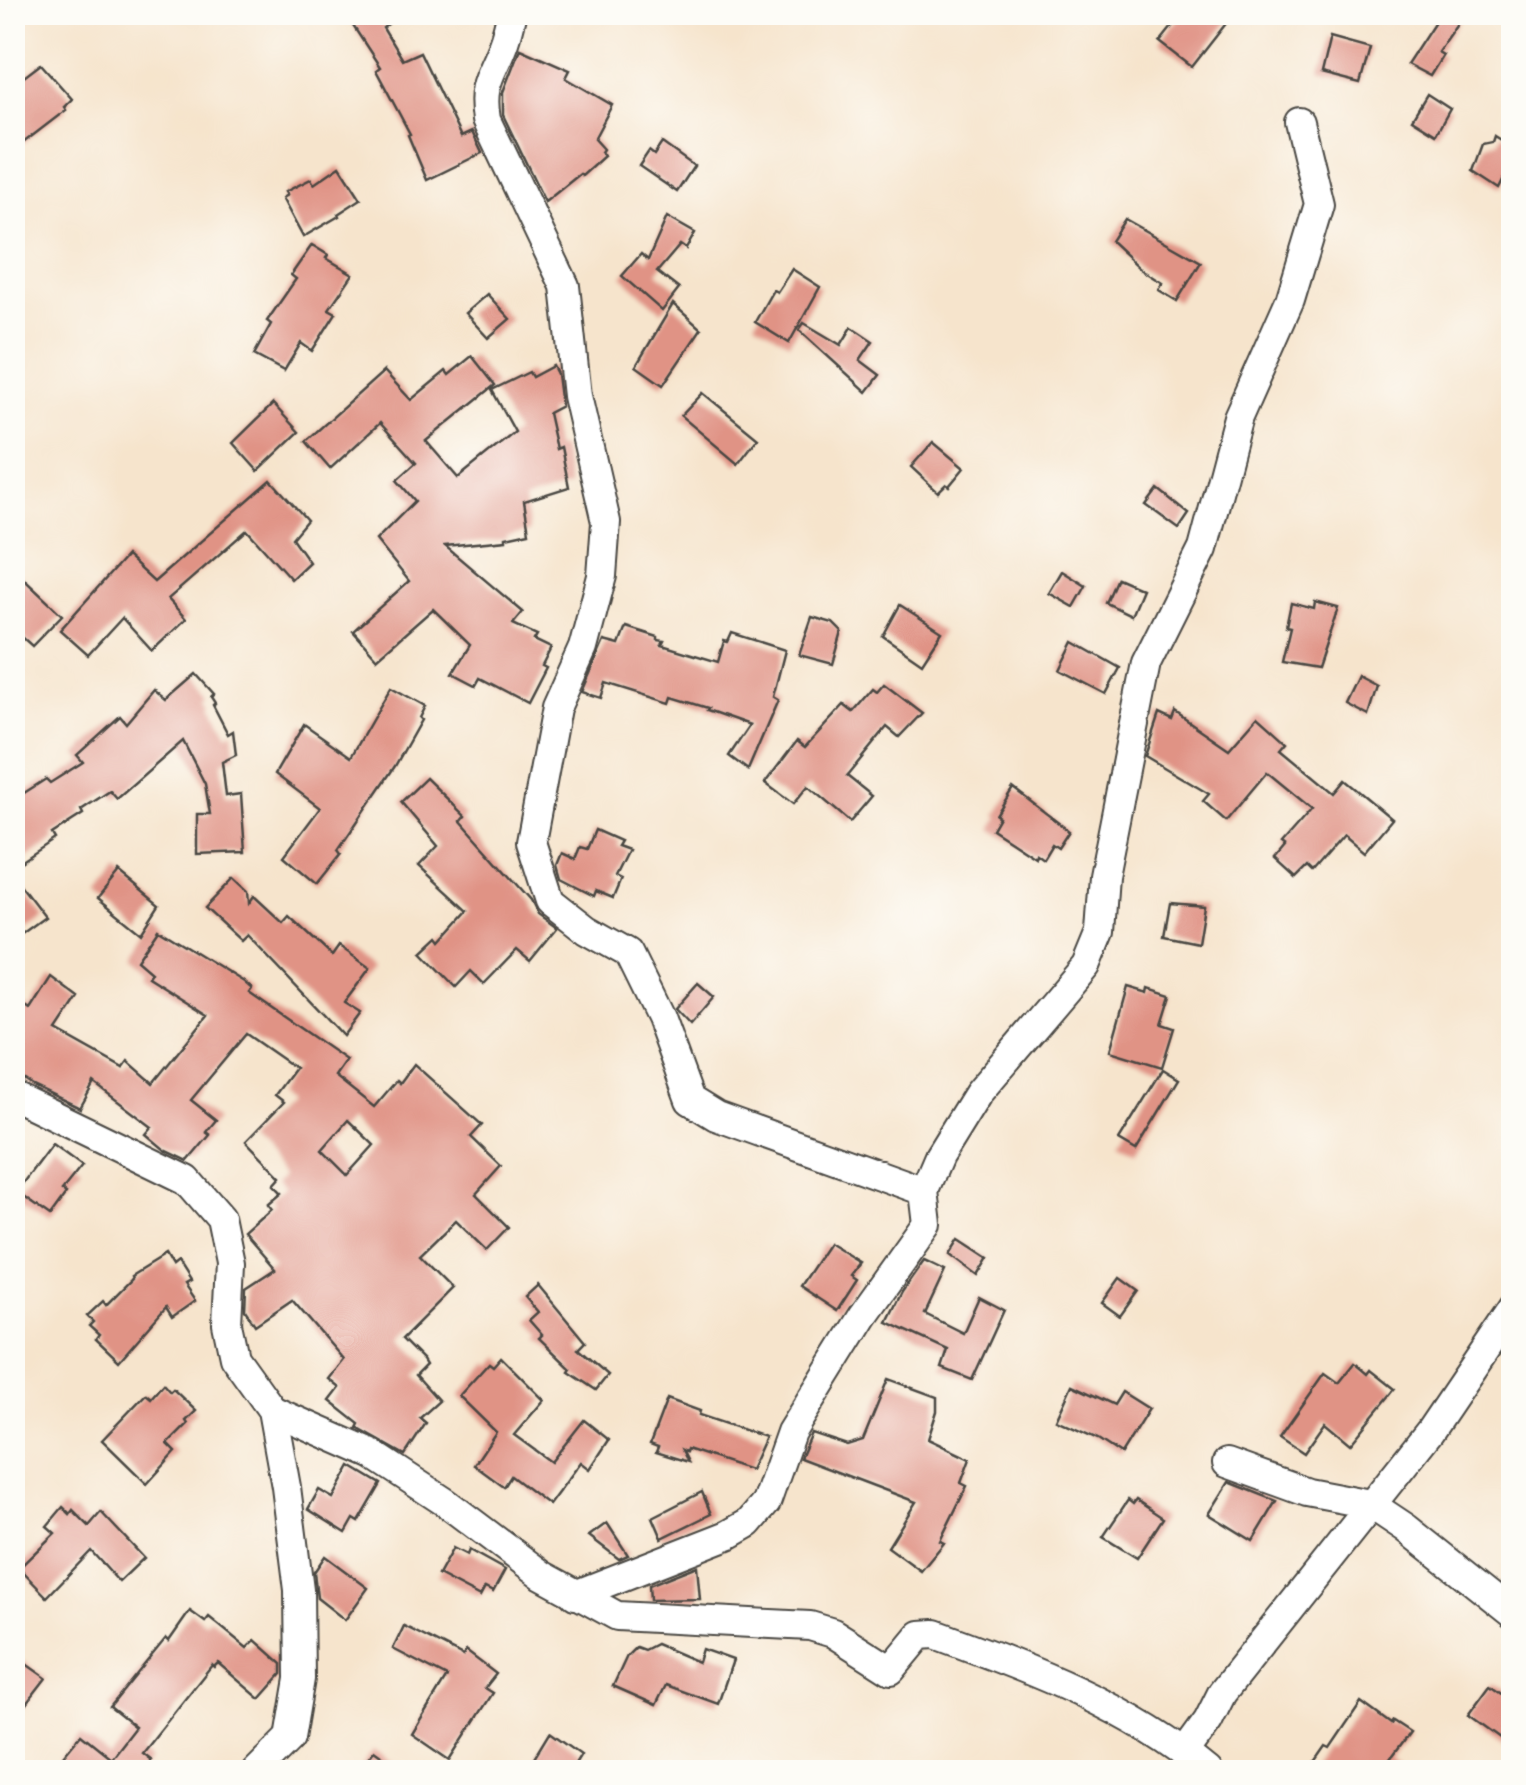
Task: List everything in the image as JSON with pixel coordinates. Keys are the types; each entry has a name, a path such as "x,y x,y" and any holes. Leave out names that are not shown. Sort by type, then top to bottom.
{"street":[{"path":"512,12 503,44 486,75 482,98 486,120 565,286 577,396 606,522 602,576 583,648 556,708 531,842 541,878 550,901 587,930 628,953 660,1018 690,1100 716,1116 924,1191"},
{"path":"575,1596 728,1535 749,1522 766,1503 791,1432 863,1316 928,1225 924,1191 939,1156 978,1093 1086,966 1100,932 1104,876 1146,663 1202,549 1238,417 1290,300 1319,204 1300,122"},
{"path":"12,1095 187,1180 221,1218 230,1263 227,1324 234,1358 272,1410 300,1590 300,1680 290,1738 256,1772"},
{"path":"1184,1754 1201,1733 1222,1693 1430,1431 1514,1307"},
{"path":"272,1410 372,1454 445,1502 542,1575 617,1616 810,1626 833,1633 891,1670 920,1636 935,1634 1076,1690 1208,1772"},
{"path":"1227,1463 1308,1492 1370,1504 1514,1614"}],"building":[{"path":"344,12 403,12 383,28 402,60 420,52 461,137 472,132 482,153 427,180 410,134 376,70 380,67"},
{"path":"1184,12 1235,12 1192,67 1160,42"},
{"path":"1441,12 1466,12 1438,52 1443,55 1430,76 1407,64"},
{"path":"1330,37 1370,48 1360,84 1321,74"},
{"path":"520,48 570,70 566,78 612,105 594,139 604,156 545,202 503,115 503,92"},
{"path":"41,64 72,99 64,107 66,110 23,143 12,129 12,86"},
{"path":"1427,94 1450,109 1436,134 1412,119"},
{"path":"1495,136 1514,148 1514,181 1505,176 1499,188 1473,171 1483,144 1493,142"},
{"path":"662,143 694,166 677,192 639,166 649,151 654,155"},
{"path":"340,166 361,199 303,237 282,198 287,195 285,192 311,179 314,184"},
{"path":"667,217 695,233 686,249 680,245 657,272 679,289 662,311 622,276 641,254 648,260"},
{"path":"1125,219 1201,262 1177,301 1159,290 1163,283 1111,241"},
{"path":"312,245 353,274 329,309 336,313 312,351 301,343 284,371 254,355 271,324 267,321 296,279 291,275"},
{"path":"792,269 820,287 789,343 755,322 773,290 777,292"},
{"path":"487,294 510,319 488,338 465,313"},
{"path":"673,304 701,329 663,385 636,366"},
{"path":"804,323 841,345 852,327 873,341 860,360 880,375 867,392 799,330"},
{"path":"472,356 495,385 426,441 458,478 515,432 492,390 529,372 532,377 553,366 557,374 561,406 548,413 556,449 561,447 569,487 524,501 529,532 506,540 445,546 523,612 513,624 537,635 534,640 551,648 542,666 546,668 528,703 480,678 476,685 453,673 470,645 433,609 377,658 353,631 409,581 376,540 415,501 397,480 416,463 380,423 330,469 306,441 384,371 411,400 446,371 449,375"},
{"path":"703,393 758,438 738,464 681,416"},
{"path":"273,404 299,432 258,471 233,443"},
{"path":"933,442 964,468 949,486 946,484 938,492 911,467"},
{"path":"271,480 307,520 292,538 309,562 291,579 247,530 168,599 186,619 152,651 122,618 88,655 60,630 126,556 154,582"},
{"path":"1158,489 1189,514 1179,529 1146,505"},
{"path":"12,568 62,615 32,646 12,628"},
{"path":"1062,571 1086,586 1074,607 1049,593"},
{"path":"1117,578 1142,589 1131,615 1106,603"},
{"path":"1315,602 1338,608 1318,668 1282,662 1291,603 1314,609"},
{"path":"900,605 942,632 922,663 883,636"},
{"path":"812,617 833,623 842,632 833,664 799,655"},
{"path":"626,627 658,637 664,641 662,645 718,662 724,641 728,642 732,633 785,650 773,697 778,700 748,770 729,756 750,725 672,697 670,703 606,683 601,698 582,692 604,641 619,645"},
{"path":"1074,642 1120,668 1106,694 1060,670"},
{"path":"196,674 214,694 213,705 228,734 233,731 236,755 222,762 226,796 241,794 245,852 197,854 197,814 210,814 205,784 183,741 117,799 110,791 81,810 83,814 52,834 55,839 12,868 12,772 24,793 46,779 50,783 83,762 77,755 120,716 126,723 154,690 166,700"},
{"path":"1358,676 1377,686 1368,715 1345,703"},
{"path":"884,684 922,713 899,737 887,727 847,776 872,796 850,822 808,786 793,804 765,783 797,741 805,747 844,705 853,712 873,689 877,692"},
{"path":"391,687 425,706 421,720 338,850 341,854 317,884 284,856 320,808 275,774 304,724 351,757"},
{"path":"1175,712 1229,749 1258,716 1287,742 1281,749 1334,793 1345,780 1392,819 1364,852 1344,835 1312,872 1307,867 1296,878 1275,859 1285,847 1281,844 1312,809 1267,772 1226,821 1203,801 1209,794 1145,756 1159,714 1172,720"},
{"path":"426,778 465,816 461,821 531,900 538,914 557,928 530,961 517,950 484,984 471,971 456,987 422,952 439,936 442,940 468,911 419,866 438,846 401,802"},
{"path":"1013,788 1069,831 1058,848 1052,844 1043,859 992,829"},
{"path":"595,830 620,841 617,846 628,850 615,876 621,879 613,898 596,891 594,896 561,879 557,865 562,853 575,859 580,847 587,849"},
{"path":"119,872 159,905 141,933 98,898"},
{"path":"12,874 45,917 12,941"},
{"path":"234,878 248,891 249,903 254,896 283,923 289,916 332,956 339,946 370,968 344,1003 360,1013 343,1036 247,935 241,941 205,908"},
{"path":"1170,903 1204,906 1198,943 1164,936"},
{"path":"158,929 244,982 252,989 249,993 346,1060 335,1076 374,1107 414,1064 482,1125 471,1137 501,1166 476,1194 509,1227 487,1250 456,1220 420,1255 453,1288 402,1339 426,1365 416,1375 439,1401 420,1418 426,1423 405,1455 357,1428 359,1424 330,1401 340,1388 329,1379 344,1360 292,1300 255,1325 245,1310 246,1288 275,1269 245,1234 272,1210 268,1205 282,1193 274,1185 281,1177 246,1141 284,1102 275,1095 295,1068 246,1034 191,1100 216,1120 206,1132 210,1135 188,1161 165,1150 146,1134 152,1127 94,1083 80,1108 12,1071 12,997 30,1010 51,977 79,998 57,1031 123,1068 128,1061 153,1083 208,1015 148,977 151,972 137,960","holes":["348,1120 374,1145 347,1175 322,1150"]},
{"path":"698,983 714,997 690,1025 675,1009"},
{"path":"1128,987 1171,995 1162,1024 1174,1028 1162,1067 1110,1051"},
{"path":"1163,1069 1179,1079 1136,1150 1119,1140"},
{"path":"52,1144 82,1166 62,1191 66,1194 50,1216 16,1192"},
{"path":"960,1239 989,1258 978,1276 950,1255"},
{"path":"828,1243 861,1263 851,1276 857,1280 837,1311 799,1286"},
{"path":"165,1255 172,1267 177,1263 189,1282 184,1285 195,1301 172,1317 166,1307 119,1361 96,1339 99,1335 89,1326 93,1322 87,1316 103,1301 106,1305 131,1276"},
{"path":"924,1261 945,1271 925,1314 963,1333 979,1297 1004,1310 972,1380 942,1368 948,1350 887,1322"},
{"path":"1120,1278 1138,1291 1120,1316 1102,1303"},
{"path":"538,1285 585,1342 578,1349 608,1375 596,1390 569,1372 571,1369 539,1338 542,1335 529,1320 538,1312 525,1297"},
{"path":"501,1357 544,1400 514,1435 551,1462 584,1420 609,1440 590,1469 581,1462 549,1505 511,1476 504,1487 474,1465 496,1432 459,1396 489,1363 493,1366"},
{"path":"1355,1363 1395,1389 1350,1444 1325,1423 1304,1453 1280,1437 1325,1373 1339,1383"},
{"path":"888,1379 937,1397 928,1439 970,1459 961,1483 967,1486 940,1541 944,1543 921,1571 888,1547 916,1502 800,1458 811,1433 847,1445 863,1440"},
{"path":"163,1384 196,1411 168,1444 176,1452 147,1484 102,1440 146,1394 151,1398"},
{"path":"1072,1385 1114,1405 1122,1392 1149,1409 1121,1454 1056,1420"},
{"path":"667,1399 700,1411 699,1415 765,1437 750,1470 687,1449 682,1450 688,1462 656,1452 658,1447 650,1444"},
{"path":"351,1466 381,1484 359,1522 354,1519 346,1533 308,1509 319,1490 333,1498"},
{"path":"1229,1482 1277,1501 1253,1541 1209,1514"},
{"path":"702,1492 711,1514 662,1538 653,1517"},
{"path":"1128,1500 1133,1504 1136,1500 1163,1518 1137,1558 1103,1537"},
{"path":"63,1507 70,1514 73,1510 89,1526 101,1512 144,1558 119,1582 91,1551 47,1597 19,1568 55,1533 47,1526"},
{"path":"607,1523 628,1555 619,1559 589,1536"},
{"path":"453,1548 467,1555 469,1550 505,1570 493,1592 485,1588 480,1597 438,1575"},
{"path":"325,1556 368,1588 345,1620 317,1598 314,1572"},
{"path":"697,1566 700,1599 650,1600 649,1585"},
{"path":"190,1611 205,1622 209,1617 247,1648 255,1640 282,1664 282,1674 260,1699 218,1663 212,1665 142,1753 151,1760 141,1772 74,1772 59,1761 81,1734 111,1758 135,1727 110,1707 166,1638 169,1641"},
{"path":"404,1626 463,1656 466,1651 496,1674 485,1688 493,1693 450,1760 412,1734 447,1677 393,1649"},
{"path":"656,1644 698,1662 702,1649 733,1660 718,1704 666,1685 656,1705 613,1686 627,1656 636,1647 644,1650"},
{"path":"12,1654 46,1678 12,1722"},
{"path":"1490,1685 1514,1702 1514,1748 1468,1715"},
{"path":"1361,1702 1391,1724 1393,1721 1410,1732 1390,1759 1409,1772 1308,1772 1326,1746 1330,1748"},
{"path":"550,1732 581,1754 570,1772 553,1772 533,1760"},
{"path":"374,1750 405,1772 357,1772"}]}
